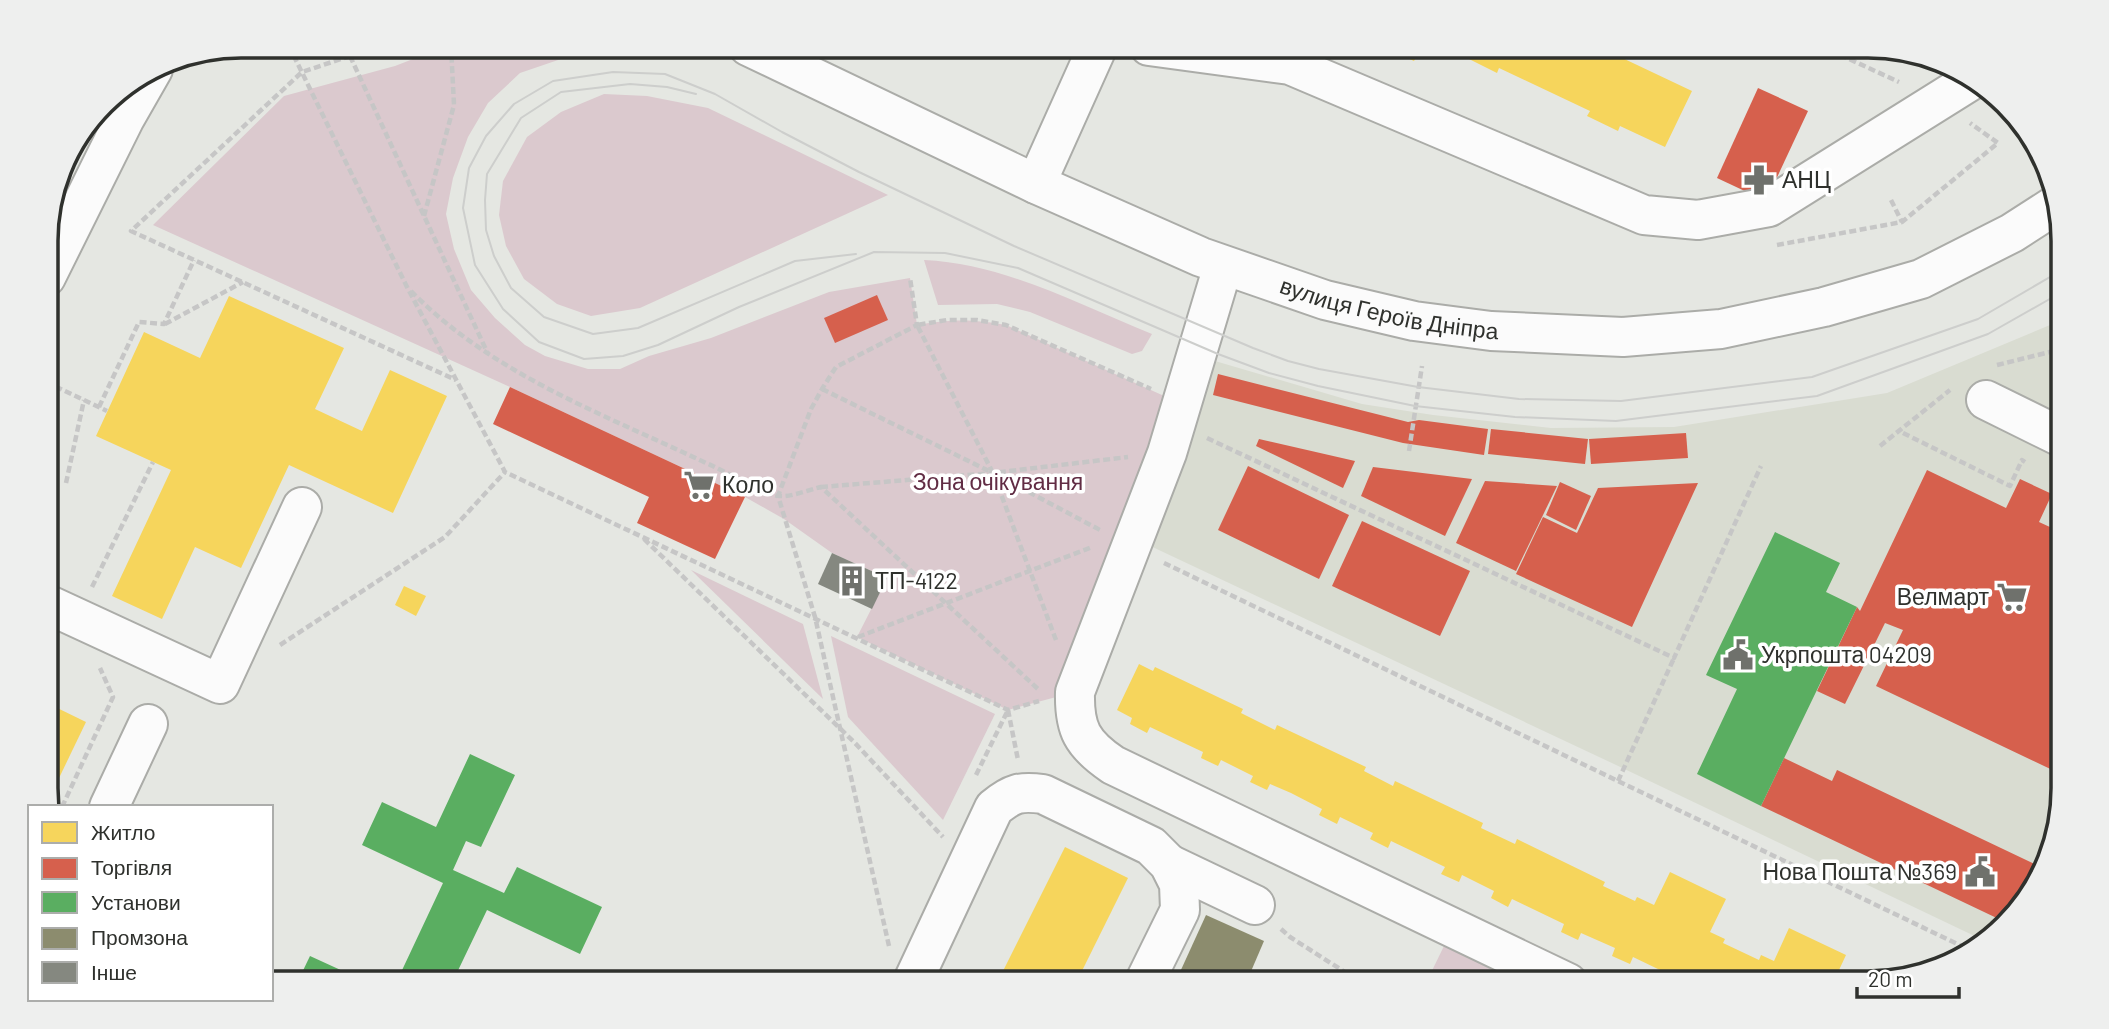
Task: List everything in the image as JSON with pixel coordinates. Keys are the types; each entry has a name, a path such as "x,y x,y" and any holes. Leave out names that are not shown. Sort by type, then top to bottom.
{"main road":[{"name":"вулиця Героїв Дніпра","path":"773,58 1037,184 1223,266 1325,300 1414,321 1491,331 1623,337 1721,328 1824,307 1921,279 2012,233 2048,210"},
{"path":"1037,184 1093,58"},
{"path":"1238,58 1290,65 1644,215 1698,220 1769,207 1964,85"},
{"path":"58,253 143,86"},
{"path":"1223,266 1167,453 1124,543 1075,692 1074,714 1081,735 1094,753 1113,765 1543,971"},
{"path":"1986,400 2051,432"},
{"path":"62,611 220,684 302,507"},
{"path":"110,805 148,724"},
{"path":"918,971 994,808 1007,798 1024,792 1042,794 1151,846 1169,864 1179,884 1180,910 1150,971"},
{"path":"1169,864 1255,905"}],"path":[{"path":"295,58 407,287 505,472 1008,710 1048,698 821,487"},
{"path":"343,58 302,72 131,231 457,381"},
{"path":"350,58 488,354"},
{"path":"424,216 454,104 452,58"},
{"path":"1769,247 1902,222 1998,143"},
{"path":"1891,200 1902,222"},
{"path":"164,324 194,260"},
{"path":"910,278 917,326 993,473 1075,692"},
{"path":"99,407 139,322 164,324 243,282"},
{"path":"407,287 459,335 520,374 778,496 821,487 993,473 1167,453 1195,432 1674,658"},
{"path":"890,950 815,617 778,496 821,389 836,367 917,326 947,320 977,320 1006,325 1182,404"},
{"path":"1409,451 1422,366"},
{"path":"58,388 107,411"},
{"path":"821,389 993,473 1124,543 1960,945"},
{"path":"66,484 84,400"},
{"path":"1903,433 2010,486 2022,460 2033,465"},
{"path":"63,805 113,697 62,611 153,462"},
{"path":"1618,781 1761,466"},
{"path":"2044,470 2051,473"},
{"path":"277,647 445,537 505,472"},
{"path":"641,536 839,728 967,863"},
{"path":"857,637 1031,571 1124,543"},
{"path":"1008,710 1024,792"},
{"path":"1255,905 1290,937 1343,971"}],"shaded area":[{"path":"2051,325 2050,812 2042,847 2027,880 1998,918 1975,936 1144,543 1215,361 1362,404 1551,428 1674,427 1887,393"}],"green space":[{"name":"Зона очікування","path":"416,58 561,59 520,73 488,103 468,137 453,178 446,214 454,249 471,290 495,318 525,345 545,356 588,369 620,369 649,356 711,338 829,292 910,278 917,325 962,321 1006,325 1182,404 1075,692 1008,710 857,637 887,578 832,553 784,519 745,497 153,225 284,96"},
{"path":"604,94 647,96 708,108 888,195 640,308 591,316 557,304 524,279 506,246 499,215 503,181 527,137 561,112"},
{"path":"924,260 954,263 1012,277 1152,334 1142,351 1132,354 1030,312 997,304 938,305"},
{"path":"691,570 803,624 823,699"},
{"path":"831,636 995,714 943,820 848,717"},
{"path":"1444,946 1495,971 1432,971"}],"building: Житло":[{"path":"1467,58 1622,58 1692,91 1665,147 1620,126 1618,131 1587,116 1590,111 1499,68 1497,73"},
{"path":"229,296 344,348 315,409 362,431 390,370 447,396 393,513 289,465 241,568 195,547 162,619 112,596 171,470 96,436 144,332 200,358"},
{"path":"404,586 426,596 416,616 395,605"},
{"path":"1139,664 1153,671 1155,667 1243,709 1241,713 1275,730 1277,725 1366,767 1364,771 1393,786 1395,781 1483,823 1481,828 1515,844 1517,839 1605,882 1603,886 1635,901 1637,897 1654,905 1670,872 1726,899 1710,932 1725,939 1723,943 1759,960 1761,955 1774,961 1789,928 1846,955 1839,971 1662,971 1633,957 1630,964 1612,956 1615,948 1581,933 1578,940 1561,932 1564,924 1512,899 1508,907 1491,898 1494,891 1462,875 1459,882 1441,874 1445,867 1391,841 1388,848 1370,839 1373,833 1340,817 1337,824 1319,815 1322,809 1270,784 1267,790 1250,782 1253,776 1221,760 1218,766 1201,758 1203,752 1150,727 1147,733 1130,724 1132,718 1117,710"},
{"path":"58,708 86,722 58,780"},
{"path":"1065,847 1128,878 1082,971 1003,971"}],"building: Торгівля":[{"path":"1758,88 1808,111 1766,201 1717,178"},
{"path":"877,295 888,320 835,343 824,318"},
{"path":"1218,374 1408,422 1419,420 1488,429 1484,455 1403,443 1213,395"},
{"path":"510,387 745,497 715,559 637,523 649,497 493,424"},
{"path":"1491,429 1588,439 1585,464 1488,454"},
{"path":"1686,433 1688,458 1591,464 1589,439"},
{"path":"1259,439 1355,461 1343,488 1256,446"},
{"path":"1248,466 1349,515 1319,579 1218,530"},
{"path":"1373,467 1472,479 1445,536 1361,496"},
{"path":"1927,470 2006,508 2020,479 2051,494 2039,522 2051,528 2051,769 1876,686 1903,630 1885,623 1845,704 1817,691 1857,607 1860,611"},
{"path":"1485,481 1557,486 1516,571 1456,543"},
{"path":"1560,482 1591,496 1576,530 1546,515"},
{"path":"1698,483 1632,627 1516,574 1543,517 1577,533 1598,488"},
{"path":"1362,521 1470,571 1440,636 1332,586"},
{"path":"1784,758 1832,781 1837,770 2034,864 2027,880 1998,918 1761,806"}],"building: Установи":[{"path":"1775,532 1840,563 1826,592 1857,607 1761,806 1697,774 1737,689 1706,675"},
{"path":"470,754 515,775 481,847 466,841 453,870 504,893 517,867 602,907 580,954 487,910 458,971 402,971 443,883 362,845 382,802 436,827"},
{"path":"310,956 343,971 303,971"}],"building: Промзона":[{"path":"1206,915 1264,941 1251,971 1180,971"}],"building: Інше":[{"name":"ТП-4122","path":"832,553 887,578 872,609 818,584"}],"tram line":[{"path":"2051,276 1978,319 1812,377 1621,401 1519,399 1418,387 1319,369 1253,348 1014,246 859,172 715,94 665,74 613,72 553,81 514,104 486,136 469,168 463,208 475,265 503,309 539,342 584,359 623,356 658,345 739,307 874,252 945,253 1018,268 1218,354 1269,373 1415,406 1515,417 1616,421 1817,396 1988,334 2051,298"},
{"path":"696,94 667,87 630,84 561,92 521,118 487,174 485,200 486,230 494,256 511,288 544,317 593,334 638,328 795,261 856,254"}],"place":[{"name":"АНЦ","path":"1759,180"},
{"name":"Коло","path":"699,485"},
{"name":"ТП-4122","path":"852,581"},
{"name":"Велмарт","path":"2012,597"},
{"name":"Укрпошта 04209","path":"1738,655"},
{"name":"Нова Пошта №369","path":"1980,872"}]}
